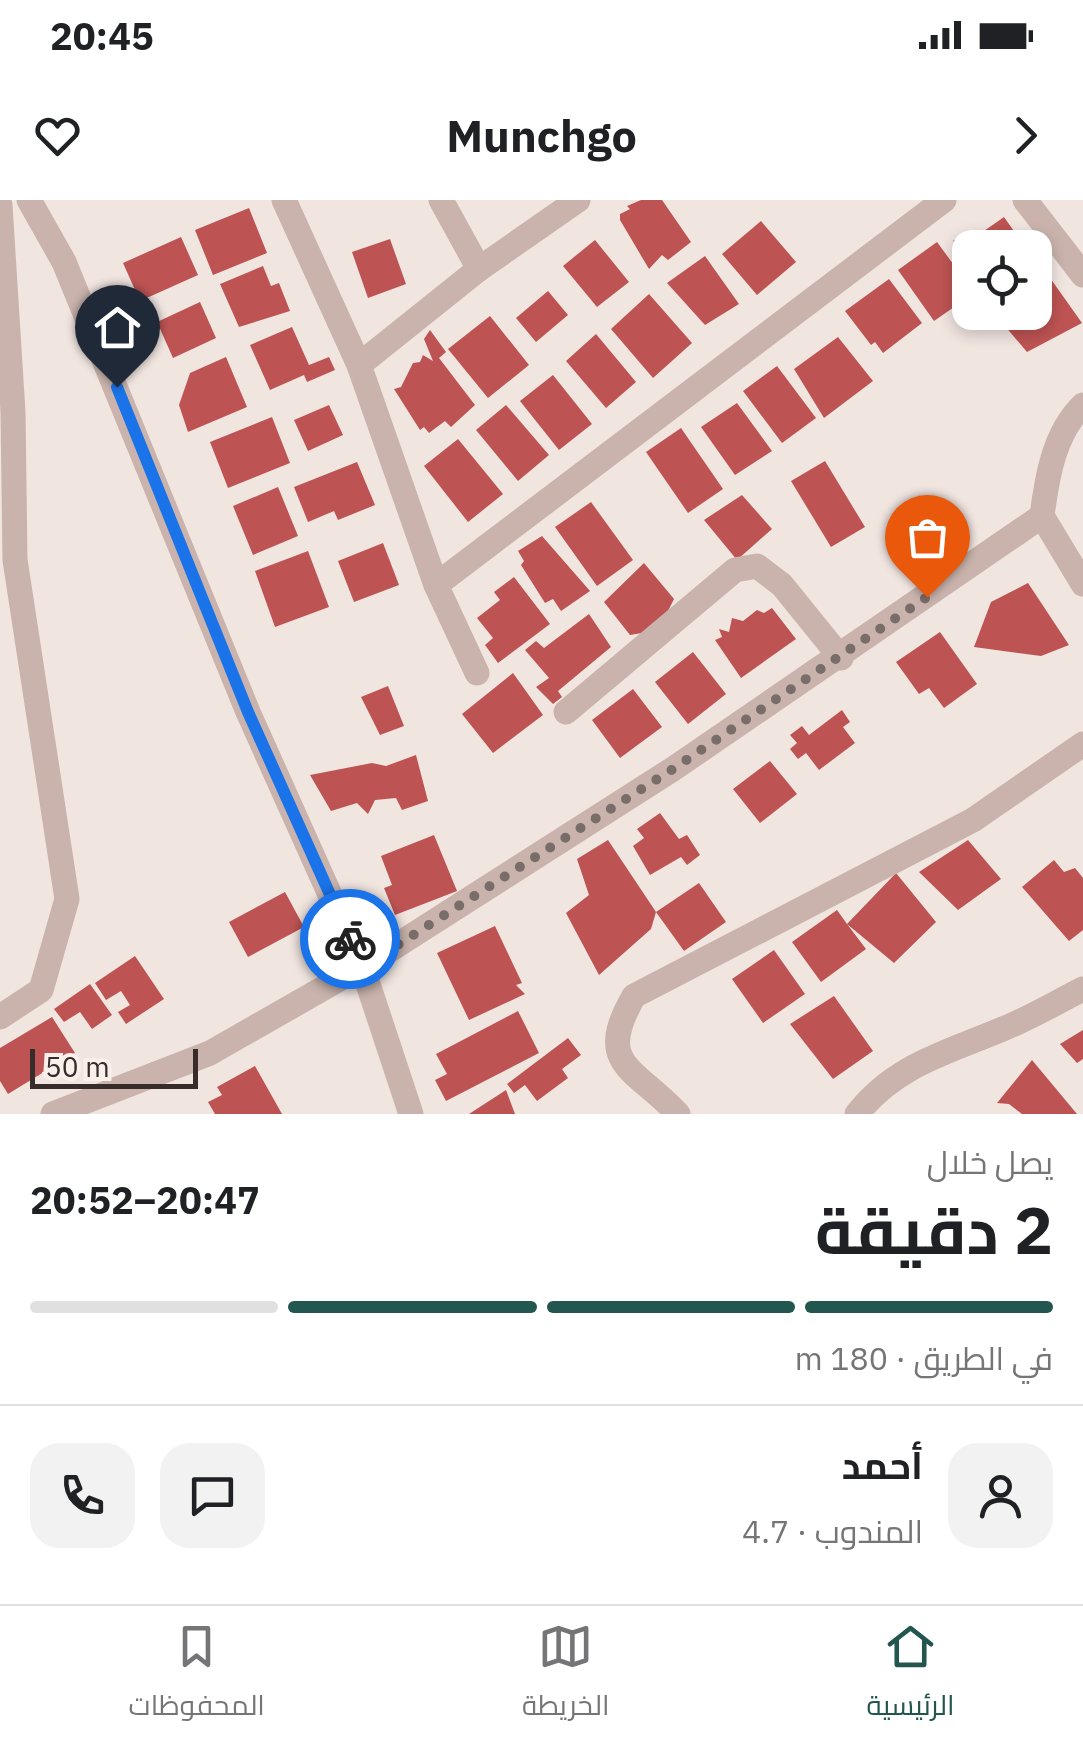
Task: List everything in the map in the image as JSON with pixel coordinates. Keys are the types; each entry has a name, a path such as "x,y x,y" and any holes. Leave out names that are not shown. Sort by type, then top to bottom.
{"street":[{"path":"29,200 64,262 248,712 362,966 411,1114"},
{"path":"284,200 359,365 436,585 476,673"},
{"path":"441,200 479,269"},
{"path":"359,365 479,269 578,200"},
{"path":"436,585 944,200"},
{"path":"1025,200 1083,275"},
{"path":"0,203 13,412 15,560 66,899 41,990 0,1017"},
{"path":"1083,405 1068,420 1046,477 1042,516 1083,584"},
{"path":"53,1114 210,1053 362,966 841,658 1042,516"},
{"path":"566,712 735,570 757,566 782,585 841,658"},
{"path":"678,1114 619,1059 615,1028 634,996 972,820 1083,744"},
{"path":"857,1114 878,1088 930,1055 1006,1028 1083,989"}],"building":[{"path":"641,200 662,200 691,242 668,260 662,255 649,269 620,220 620,214 630,209 627,206"},
{"path":"249,208 267,253 213,275 195,230"},
{"path":"1004,217 1013,230 985,230"},
{"path":"761,221 796,262 757,295 722,254"},
{"path":"181,237 198,275 140,301 123,263"},
{"path":"390,239 406,284 368,298 352,252"},
{"path":"595,240 629,282 597,307 563,266"},
{"path":"937,242 952,262 952,308 934,321 898,270"},
{"path":"705,256 739,304 705,325 667,283"},
{"path":"263,266 271,286 279,283 290,311 239,327 220,284"},
{"path":"889,279 922,323 883,353 875,342 871,345 845,311"},
{"path":"1052,281 1082,323 1027,352 1008,330 1052,330"},
{"path":"548,291 568,315 536,342 516,318"},
{"path":"649,294 692,343 653,378 611,329"},
{"path":"200,302 216,338 173,358 157,322"},
{"path":"490,316 529,365 488,398 448,349"},
{"path":"292,327 309,365 329,357 335,370 307,382 304,375 270,390 250,345"},
{"path":"430,330 446,352 439,358 475,405 451,427 445,421 429,433 424,427 420,430 394,389 401,387 413,363 420,362 423,355 433,361 424,339"},
{"path":"596,334 636,382 606,408 566,361"},
{"path":"838,337 873,381 824,418 794,369"},
{"path":"226,357 247,407 188,432 179,405 190,373"},
{"path":"777,366 816,418 782,443 743,391"},
{"path":"553,375 592,424 559,450 520,401"},
{"path":"737,403 772,451 735,475 701,427"},
{"path":"329,405 343,435 308,451 294,420"},
{"path":"506,405 549,455 518,481 476,430"},
{"path":"272,417 290,463 228,488 210,442"},
{"path":"681,428 723,489 688,513 646,452"},
{"path":"458,439 503,494 468,522 424,466"},
{"path":"825,461 865,527 831,547 791,481"},
{"path":"357,462 375,505 338,520 334,511 308,522 294,487"},
{"path":"278,487 298,536 253,555 233,506"},
{"path":"742,495 772,529 737,560 704,520"},
{"path":"591,502 633,560 597,586 555,527"},
{"path":"542,536 590,591 561,611 553,599 545,603 521,565 524,561 518,551"},
{"path":"383,543 399,585 354,602 338,561"},
{"path":"308,551 329,607 275,627 255,571"},
{"path":"644,563 674,599 668,611 642,633 630,635 604,602"},
{"path":"514,577 550,624 498,663 485,645 493,638 477,618 500,600 494,592"},
{"path":"1028,583 1069,645 1041,656 974,647 991,602"},
{"path":"772,608 796,639 741,678 715,640 722,637 719,629 729,632 732,618 743,621 757,610 764,613"},
{"path":"589,614 611,647 558,691 562,697 553,704 536,687 549,678 525,650 536,641 544,648"},
{"path":"940,632 977,684 944,708 929,688 919,694 896,662"},
{"path":"693,652 726,694 688,724 655,682"},
{"path":"513,673 543,715 493,753 462,714"},
{"path":"388,686 404,726 380,735 361,697"},
{"path":"633,689 662,727 620,758 592,720"},
{"path":"842,710 850,722 843,727 855,743 819,770 806,753 798,759 790,749 797,743 790,735 802,726 809,735"},
{"path":"416,755 428,801 402,810 396,798 375,800 368,814 357,803 331,811 310,775 372,763 386,766"},
{"path":"770,761 797,794 760,823 733,789"},
{"path":"660,813 679,839 687,835 700,855 687,865 681,857 650,875 633,846 644,838 637,829"},
{"path":"434,835 457,891 395,915 384,888 392,885 381,856"},
{"path":"608,840 656,912 651,929 599,975 566,913 589,895 577,859"},
{"path":"968,840 1001,879 958,910 919,872"},
{"path":"1054,860 1064,872 1075,868 1083,878 1083,930 1069,941 1022,887"},
{"path":"896,873 936,922 894,963 847,924"},
{"path":"699,883 726,922 684,951 656,912"},
{"path":"285,892 304,927 248,957 229,922"},
{"path":"837,910 866,949 821,982 792,942"},
{"path":"495,926 522,983 516,985 525,994 469,1020 437,953"},
{"path":"774,950 805,994 763,1023 732,979"},
{"path":"135,956 164,999 126,1024 118,1012 130,1005 121,991 106,1000 95,983"},
{"path":"90,984 112,1015 92,1029 80,1012 64,1022 54,1009"},
{"path":"834,996 873,1051 833,1079 790,1024"},
{"path":"518,1011 539,1053 446,1101 435,1080 447,1074 436,1054"},
{"path":"52,1017 75,1053 8,1094 0,1081 0,1048"},
{"path":"1083,1030 1083,1059 1077,1063 1060,1044"},
{"path":"568,1038 581,1055 562,1069 568,1078 537,1101 525,1085 514,1093 507,1084"},
{"path":"1032,1060 1077,1114 1022,1114 1009,1104 997,1103"},
{"path":"255,1066 282,1114 215,1114 208,1102 222,1095 217,1087"},
{"path":"506,1090 515,1114 469,1114"}],"way so far":[{"path":"350,939 362,966 385,953 673,769 927,597"}],"route":[{"path":"117,387 248,712 350,939"}]}
